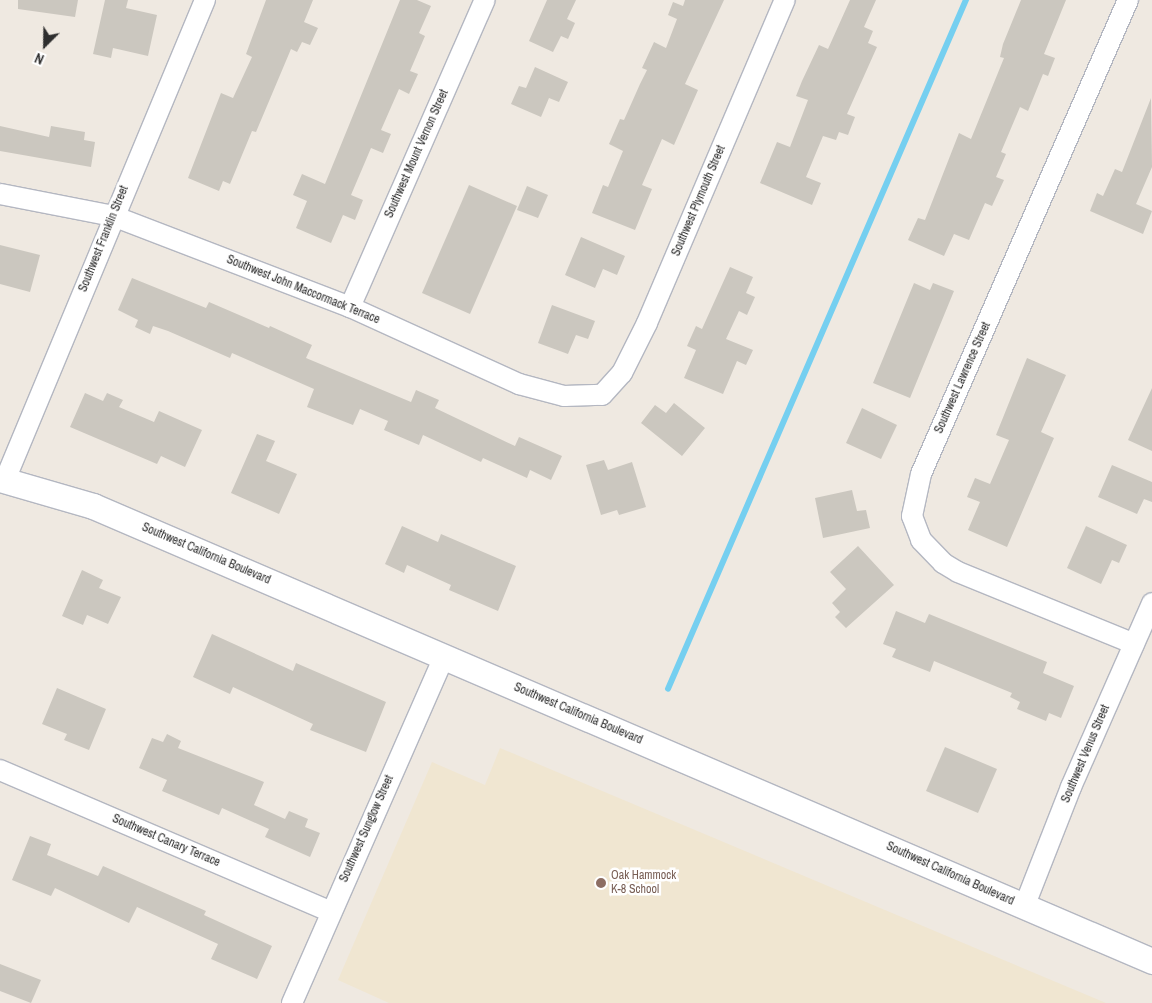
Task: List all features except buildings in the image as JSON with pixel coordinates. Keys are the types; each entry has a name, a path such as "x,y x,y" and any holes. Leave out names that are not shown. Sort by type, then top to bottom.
{"street":[{"name":"Southwest Franklin Street","path":"3,479 205,0"},
{"name":"Southwest Mount Vernon Street","path":"350,307 485,0"},
{"name":"Southwest Plymouth Street","path":"602,395 622,373 647,322 785,0"},
{"name":"Southwest Lawrence Street","path":"1128,0 921,474 912,516 921,540 943,563 958,572 1134,644"},
{"name":"Southwest John Maccormack Terrace","path":"0,194 113,216 350,307 519,384 564,396 602,395"},
{"name":"Southwest California Boulevard","path":"3,479 93,506 1152,960"},
{"name":"Southwest Venus Street","path":"1024,906 1152,603"},
{"name":"Southwest Sunglow Street","path":"292,1003 444,656"},
{"name":"Southwest Canary Terrace","path":"0,770 331,912"}],"shaded area":[{"name":"Oak Hammock K-8 School","path":"500,748 1106,1003 389,1003 338,980 432,762 485,785"}],"waterway":[{"path":"668,689 966,0"}],"place":[{"name":"Oak Hammock K-8 School","path":"601,883"}]}
